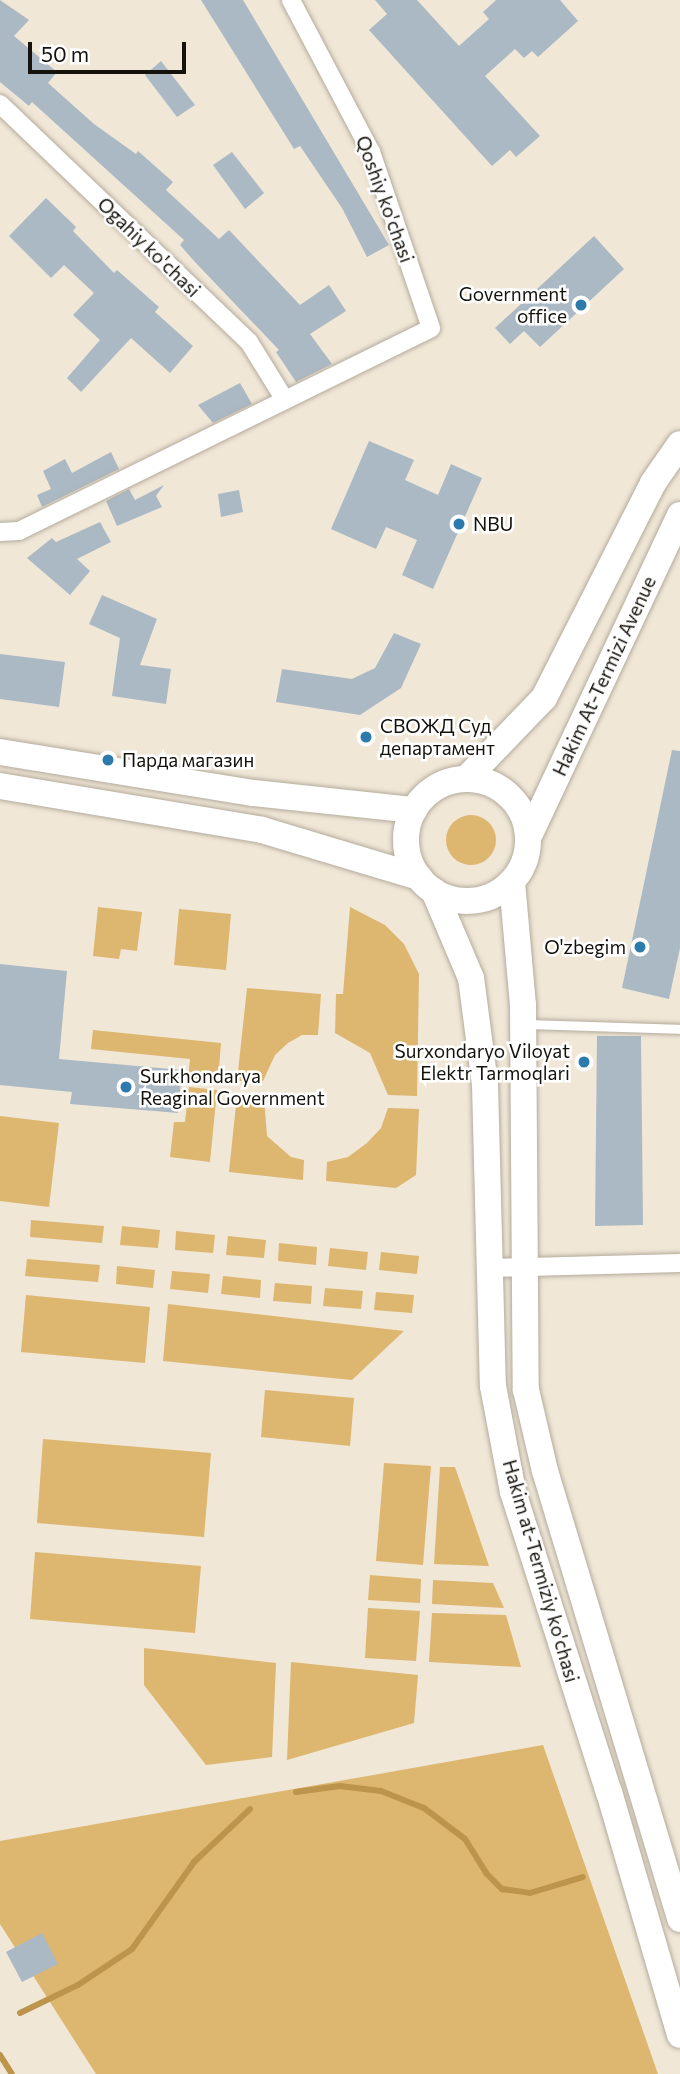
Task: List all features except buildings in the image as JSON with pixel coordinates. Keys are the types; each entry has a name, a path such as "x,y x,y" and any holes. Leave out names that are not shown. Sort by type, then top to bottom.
{"main road":[{"path":"466,779 544,698 653,483 680,444"},
{"name":"Hakim At-Termizi Avenue","path":"528,838 680,515"},
{"path":"0,752 254,793 414,810"},
{"path":"0,786 262,830 427,884 454,900 475,901 495,894 512,882 527,854 528,838 520,811 502,790 466,779 445,783 427,793 414,810 406,844 427,884"},
{"name":"Hakim at-Termiziy ko'chasi","path":"512,882 523,1024 526,1390 545,1471 680,1919"},
{"name":"Hakim at-Termiziy ko'chasi","path":"427,884 471,978 485,1085 493,1386 513,1492 610,1792 680,2035"}],"street":[{"name":"Qoshiy ko'chasi","path":"285,400 431,328 371,152 291,0"},
{"name":"Ogahiy ko'chasi","path":"0,104 249,342 285,400"},
{"path":"0,532 19,531 285,400"},
{"path":"489,1268 680,1264"}],"lane":[{"path":"523,1024 680,1029"}],"shaded area":[{"path":"471,815 488,823 496,840 488,857 471,865 454,857 446,840 454,823"},
{"path":"98,907 142,912 137,951 121,949 119,959 93,956"},
{"path":"350,907 385,925 404,944 419,974 417,1096 388,1095 370,1053 335,1033 336,994 343,994"},
{"path":"179,909 231,914 226,970 174,965"},
{"path":"247,988 321,994 318,1035 302,1035 288,1043 275,1055 263,1081 237,1081"},
{"path":"93,1030 221,1043 218,1081 188,1079 190,1059 91,1049"},
{"path":"189,1087 217,1090 210,1162 170,1157 174,1122 185,1122"},
{"path":"237,1095 264,1098 267,1136 291,1157 304,1160 303,1180 229,1172"},
{"path":"388,1108 419,1109 416,1175 396,1188 326,1181 327,1162 348,1157 367,1143 381,1128"},
{"path":"0,1116 59,1123 49,1207 0,1201"},
{"path":"31,1220 104,1226 102,1243 30,1237"},
{"path":"122,1226 160,1230 158,1248 120,1245"},
{"path":"176,1231 215,1235 213,1253 175,1250"},
{"path":"228,1236 266,1240 264,1258 226,1255"},
{"path":"279,1243 317,1247 316,1265 278,1261"},
{"path":"330,1248 368,1252 366,1270 328,1266"},
{"path":"381,1252 419,1256 417,1274 379,1270"},
{"path":"27,1259 100,1265 98,1282 25,1276"},
{"path":"117,1266 155,1270 153,1288 116,1284"},
{"path":"172,1271 210,1274 208,1293 170,1289"},
{"path":"223,1276 261,1280 260,1298 221,1294"},
{"path":"275,1283 312,1286 311,1304 273,1301"},
{"path":"325,1288 363,1291 361,1309 323,1306"},
{"path":"376,1292 414,1295 412,1313 374,1310"},
{"path":"26,1295 150,1307 145,1363 21,1352"},
{"path":"168,1304 404,1331 352,1380 163,1361"},
{"path":"265,1390 354,1398 350,1446 261,1437"},
{"path":"43,1439 211,1453 204,1537 37,1523"},
{"path":"384,1463 431,1466 423,1565 376,1561"},
{"path":"440,1467 455,1467 489,1566 434,1564"},
{"path":"35,1552 201,1566 195,1633 30,1619"},
{"path":"370,1575 421,1579 420,1603 368,1600"},
{"path":"433,1580 493,1583 504,1608 432,1604"},
{"path":"368,1608 420,1611 416,1661 365,1658"},
{"path":"432,1613 506,1615 521,1667 429,1662"},
{"path":"144,1648 276,1663 272,1757 206,1765 144,1685"},
{"path":"291,1662 418,1675 414,1723 287,1760"},
{"path":"543,1745 658,2074 96,2074 0,1924 0,1841"}],"waterway":[{"path":"296,1792 340,1786 381,1791 424,1808 465,1839 486,1873 502,1889 530,1893 583,1877"},
{"path":"20,2013 78,1985 132,1949 194,1862 250,1809"},
{"path":"0,2055 12,2074"}],"place":[{"name":"Government office","path":"581,305"},
{"name":"NBU","path":"459,524"},
{"name":"СВОЖД Суд департамент","path":"366,737"},
{"name":"Парда магазин","path":"108,760"},
{"name":"O'zbegim","path":"640,947"},
{"name":"Surxondaryo Viloyat Elektr Tarmoqlari","path":"584,1062"},
{"name":"Surkhondarya Reaginal Government","path":"126,1087"}]}
